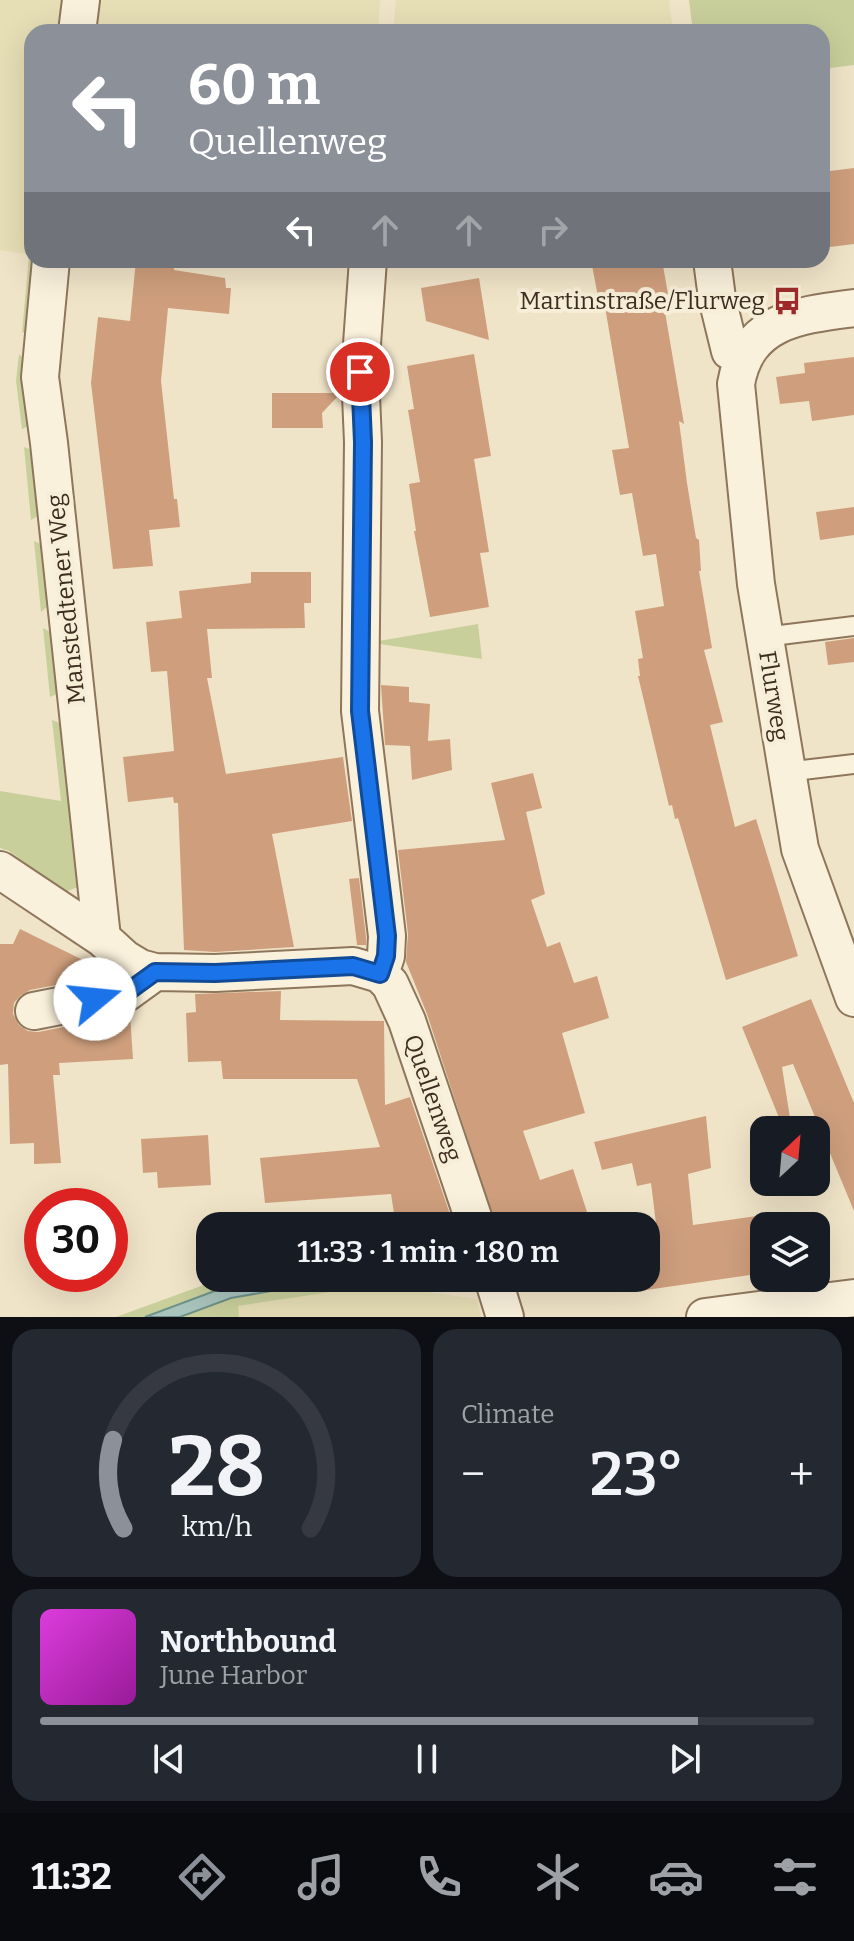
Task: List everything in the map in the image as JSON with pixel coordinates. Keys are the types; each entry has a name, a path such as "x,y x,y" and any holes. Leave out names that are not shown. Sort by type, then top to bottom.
{"street":[{"path":"78,24 81,0"},
{"name":"Manstedtener Weg","path":"50,268 40,377 102,938"},
{"path":"0,870 102,938 140,968 155,972 215,973 353,966 380,974 386,956 387,936 360,711 363,442 360,372 367,268"},
{"name":"Flurweg","path":"713,268 730,351 740,370 764,637 800,849 844,943 854,998"},
{"path":"740,370 752,345 779,323 797,316 854,308"},
{"path":"34,1011 126,993 155,972"},
{"name":"Quellenweg","path":"380,974 390,984 407,1021 471,1212"},
{"path":"497,1292 505,1317"},
{"path":"705,1317 854,1298"}],"lane":[{"path":"764,637 854,626"},
{"path":"786,772 854,764"}],"shaded area":[{"path":"0,0 65,0 63,24 24,24 24,254 0,250"},
{"path":"98,0 380,0 378,24 96,24"},
{"path":"396,0 669,0 672,24 394,24"},
{"path":"331,1292 428,1292 477,1299 481,1317 239,1317 237,1306"}],"green space":[{"path":"689,0 854,0 854,65 830,68 830,24 692,24"},
{"path":"28,268 36,268 29,329 22,333"},
{"path":"19,354 26,361 29,426 22,429 16,381"},
{"path":"24,447 32,450 38,516 31,520"},
{"path":"34,541 41,544 48,606 41,612"},
{"path":"478,624 482,659 373,643 373,642"},
{"path":"43,628 50,632 57,694 50,697"},
{"path":"52,720 60,723 78,887 65,892 9,851 0,848 0,791 61,801"},
{"path":"196,1288 196,1292 212,1292 145,1317 116,1317"},
{"path":"265,1292 331,1292 238,1306 239,1317 180,1317 231,1298"}],"water":[{"path":"212,1292 265,1292 231,1298 180,1317 145,1317"}],"building":[{"path":"854,168 854,244 830,247 830,171"},
{"path":"135,268 174,268 225,278 226,288 231,288 229,314 168,308 161,381 180,527 149,530 153,566 113,569 91,383 98,317 130,321"},
{"path":"593,268 663,268 670,305 664,306 684,424 679,421 696,538 699,540 699,571 712,648 704,650 723,722 710,725 735,827 756,819 798,956 726,980 678,818 675,819 672,805 669,806 638,676 638,659 643,658 635,611 664,606 656,554 643,556 632,493 620,495 612,450 629,448 604,301 599,302"},
{"path":"479,278 489,340 426,321 421,288"},
{"path":"474,354 491,456 474,459 489,552 480,553 489,607 430,617 409,484 420,482 408,410 414,409 407,366"},
{"path":"854,357 854,415 812,421 809,401 780,404 776,377 805,373 804,363"},
{"path":"272,393 340,394 322,413 323,428 272,428"},
{"path":"854,507 854,535 820,540 816,512"},
{"path":"251,572 311,572 311,603 304,603 305,628 207,629 212,678 207,678 226,774 343,757 352,821 272,834 294,947 215,952 184,950 178,803 174,803 173,797 128,802 123,757 174,751 167,671 151,672 146,622 182,618 179,591 251,583"},
{"path":"854,638 854,662 828,665 825,642"},
{"path":"381,685 409,687 409,702 430,704 428,741 450,739 452,770 412,780 410,746 385,745"},
{"path":"533,773 542,808 526,812 545,894 531,900 547,947 560,942 574,983 597,976 609,1018 562,1033 585,1113 523,1131 540,1180 573,1169 587,1212 491,1212 427,1014 406,962 408,934 398,850 505,840 491,783"},
{"path":"359,878 366,945 357,945 349,879"},
{"path":"20,929 87,962 77,981 30,990 20,996 14,1003 13,1014 19,1025 28,1031 38,1032 130,1014 133,1059 59,1063 60,1075 53,1075 61,1163 34,1164 34,1143 10,1144 8,1064 0,1065 0,944 13,944"},
{"path":"281,991 280,1020 384,1021 385,1105 410,1097 449,1212 394,1212 391,1194 265,1203 260,1158 380,1147 357,1079 223,1079 221,1061 188,1062 186,1013 196,1012 195,994"},
{"path":"811,999 854,1103 854,1211 830,1153 830,1116 815,1116 793,1064 782,1067 790,1116 778,1116 742,1027"},
{"path":"706,1116 711,1168 688,1174 693,1225 750,1217 750,1275 660,1288 660,1212 655,1212 651,1183 637,1186 632,1163 602,1170 594,1142"},
{"path":"208,1135 211,1185 158,1188 157,1172 143,1173 141,1139"}],"place":[{"name":"Martinstraße/Flurweg","path":"787,301"}],"route":[{"path":"95,999 126,993 155,972 215,973 353,966 380,974 386,956 387,936 360,711 363,442 360,372"}]}
